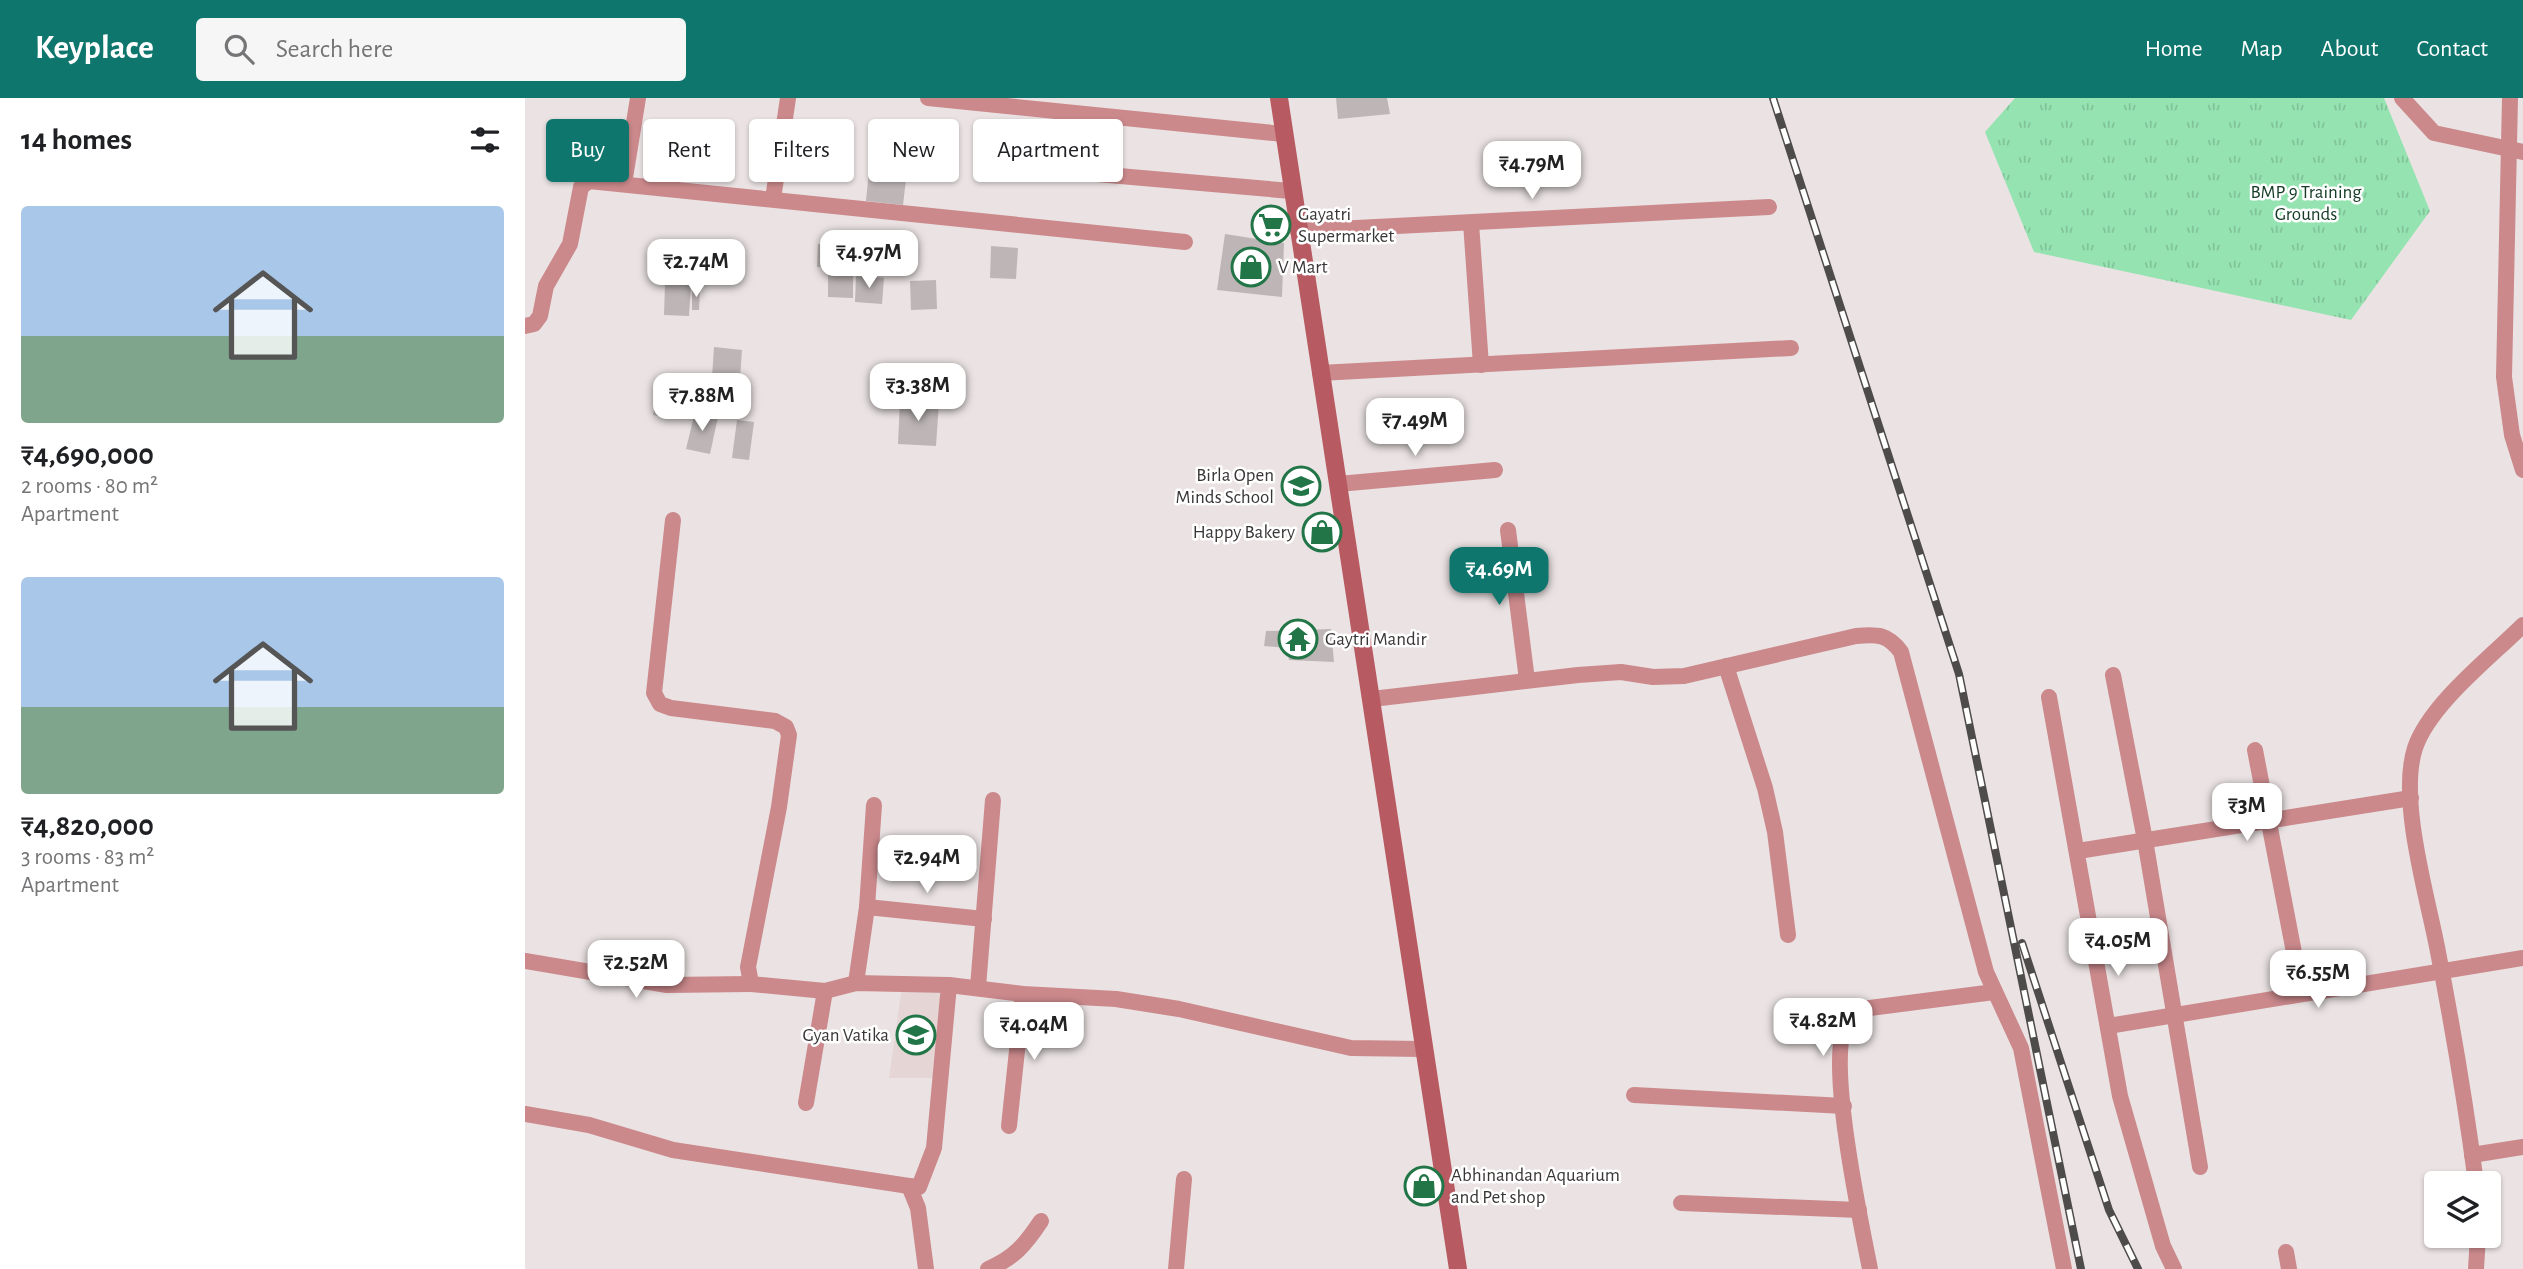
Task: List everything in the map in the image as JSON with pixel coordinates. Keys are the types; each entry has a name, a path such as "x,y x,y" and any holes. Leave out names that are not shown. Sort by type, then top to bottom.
{"main road":[{"path":"1279,98 1291,191 1372,699 1422,1049 1458,1269"}],"street":[{"path":"624,184 638,98"},
{"path":"773,199 788,98"},
{"path":"928,98 1003,103 1283,134"},
{"path":"2402,98 2434,134 2515,152"},
{"path":"2510,98 2515,152 2504,377 2512,435 2523,470"},
{"path":"1123,176 1291,191"},
{"path":"525,326 538,321 545,286 571,244 582,183 596,181 1185,242"},
{"path":"1298,231 1769,207"},
{"path":"1471,223 1481,365"},
{"path":"1320,373 1791,348"},
{"path":"1338,484 1495,470"},
{"path":"673,520 653,693 660,704 671,708 775,721 786,727 789,735 779,807 748,967 751,984"},
{"path":"1508,530 1527,680"},
{"path":"2474,1171 2411,798 2415,748 2428,722 2523,625"},
{"path":"1372,699 1527,680 1621,672 1668,678 1856,636 1878,634 1892,640 1901,652 1986,972 2013,1025 2021,1048 2064,1269"},
{"path":"1726,666 1767,799 1788,936"},
{"path":"2113,674 2145,840 2200,1167"},
{"path":"2049,697 2120,1096 2163,1246 2174,1269"},
{"path":"2255,750 2302,994"},
{"path":"2078,851 2411,798"},
{"path":"978,987 993,800"},
{"path":"856,983 867,907 874,805"},
{"path":"867,907 984,919"},
{"path":"2108,1026 2523,958"},
{"path":"525,961 657,984 695,987 751,984 825,991 856,983 949,985 1116,999 1179,1009 1351,1048 1422,1049"},
{"path":"525,1114 589,1125 673,1150 919,1187 934,1148 949,985"},
{"path":"806,1103 825,991"},
{"path":"1870,1269 1844,1106 1841,1041 1846,1024 1862,1010 1994,992"},
{"path":"1009,1126 1023,993"},
{"path":"1634,1095 1844,1106"},
{"path":"2472,1155 2523,1147"},
{"path":"1176,1269 1184,1178"},
{"path":"909,1186 918,1208 926,1269"},
{"path":"1681,1203 1859,1210"},
{"path":"988,1269 1007,1261 1023,1249 1041,1221"},
{"path":"2476,1269 2477,1248"},
{"path":"2286,1252 2289,1269"}],"shaded area":[{"name":"Gyan Vatika","path":"902,987 941,991 934,1078 889,1078"}],"green space":[{"name":"BMP 9 Training Grounds","path":"2015,98 2384,98 2430,211 2351,320 2034,252 1985,132"}],"building":[{"path":"1336,98 1387,98 1390,114 1338,119"},
{"path":"868,181 906,182 903,205 866,201"},
{"name":"V Mart","path":"1225,234 1284,243 1282,297 1217,290"},
{"path":"818,244 845,245 844,268 817,267"},
{"path":"847,244 873,245 873,271 846,270"},
{"path":"991,246 1018,248 1016,279 990,278"},
{"path":"828,272 853,273 853,298 828,297"},
{"path":"856,276 884,278 882,304 855,302"},
{"path":"936,280 937,309 911,310 910,281"},
{"path":"665,284 691,285 689,316 664,315"},
{"path":"692,289 700,289 699,310 692,310"},
{"path":"714,347 742,350 740,379 712,377"},
{"path":"677,373 701,378 695,404 675,400 671,418 653,415 657,397 671,399"},
{"path":"900,400 939,402 936,446 898,444"},
{"path":"695,412 718,417 710,454 686,449"},
{"path":"737,420 754,422 749,460 732,458"},
{"name":"Gaytri Mandir","path":"1331,629 1334,662 1289,660 1287,648 1264,646 1266,631"}],"railway":[{"path":"1773,98 1959,674 2081,1269"},
{"path":"2022,943 2109,1210 2138,1269"}],"place":[{"name":"Gayatri Supermarket","path":"1271,225"},
{"name":"V Mart","path":"1251,267"},
{"name":"Birla Open Minds School","path":"1301,486"},
{"name":"Happy Bakery","path":"1322,532"},
{"name":"Gaytri Mandir","path":"1298,639"},
{"name":"Gyan Vatika","path":"916,1035"},
{"name":"Abhinandan Aquarium and Pet shop","path":"1424,1186"}]}
